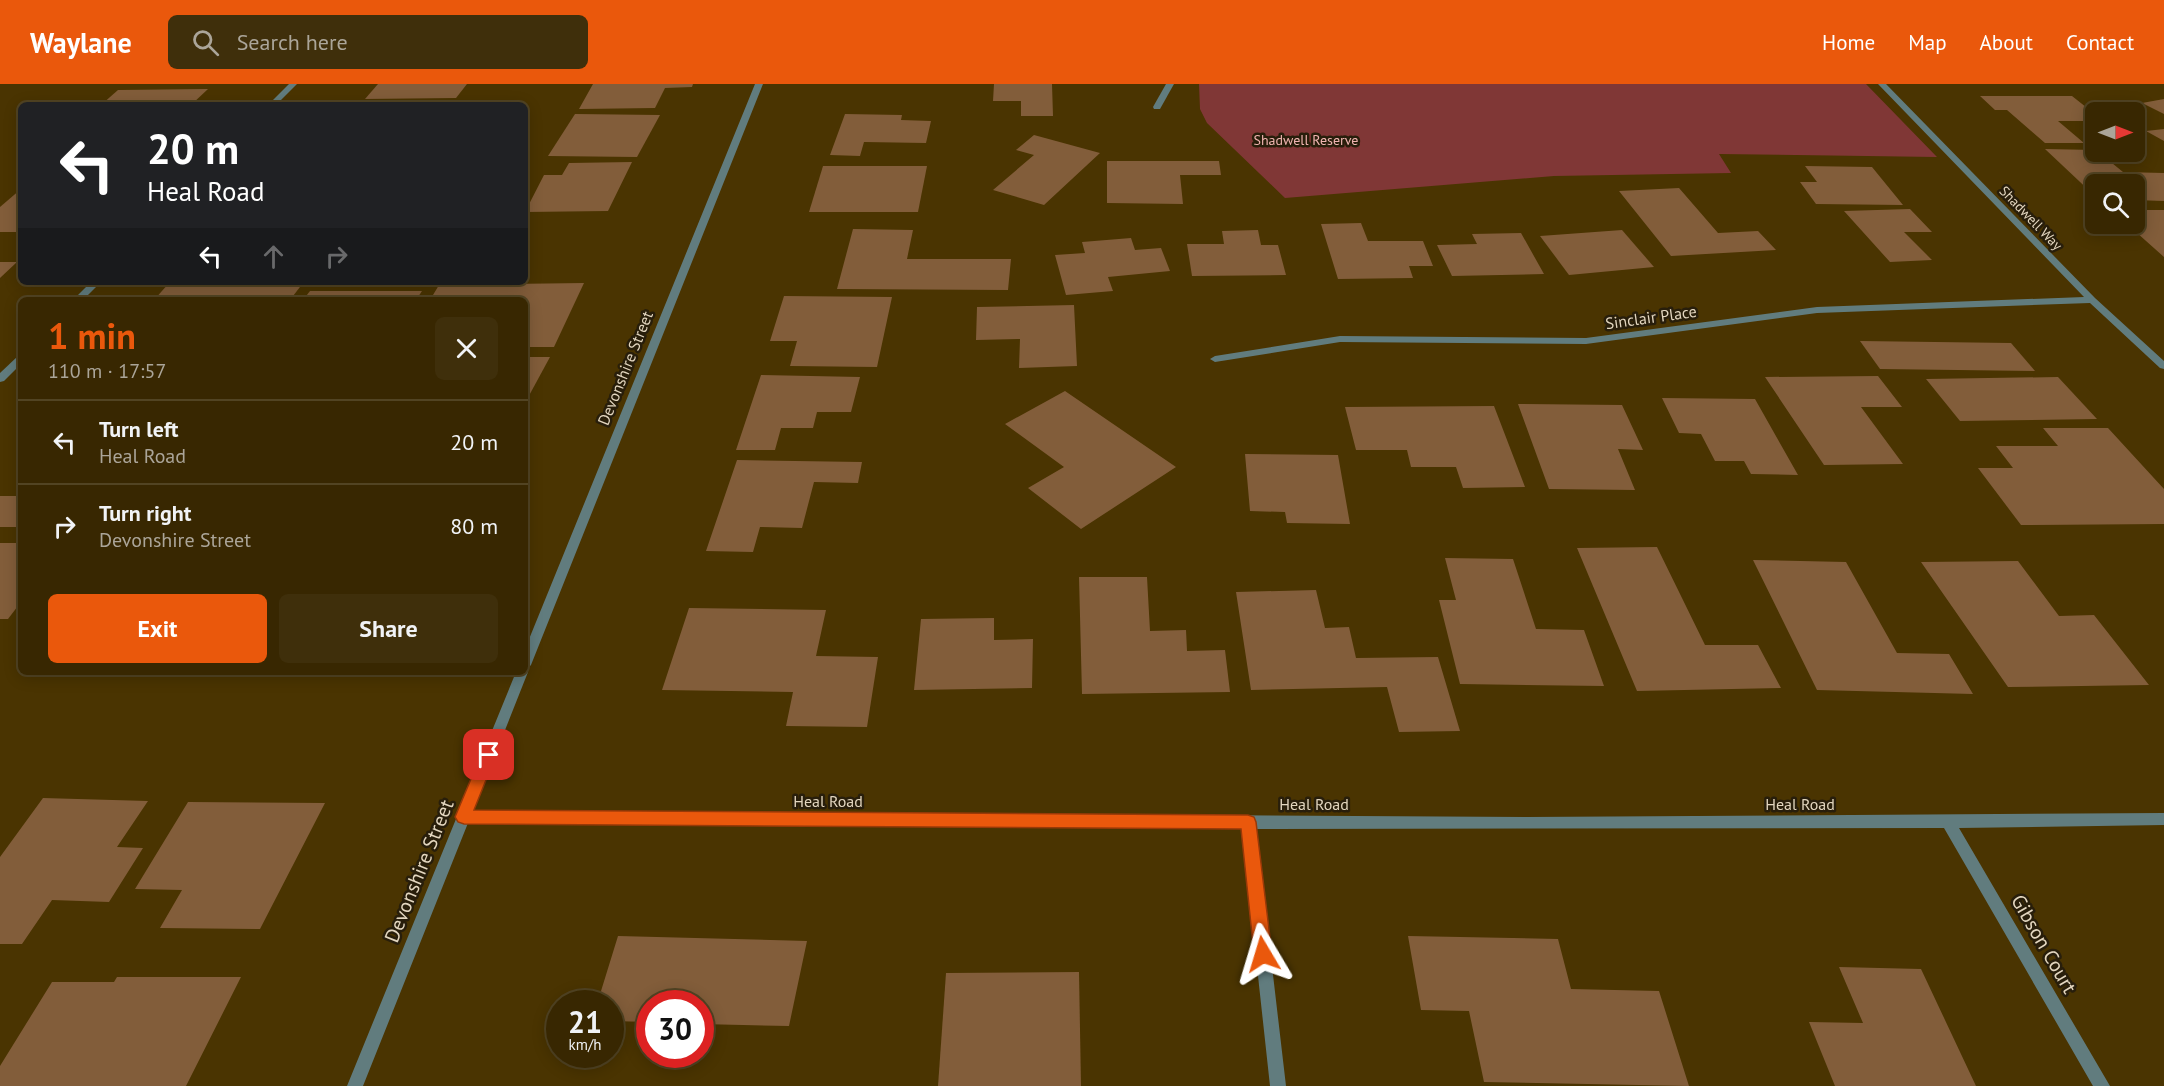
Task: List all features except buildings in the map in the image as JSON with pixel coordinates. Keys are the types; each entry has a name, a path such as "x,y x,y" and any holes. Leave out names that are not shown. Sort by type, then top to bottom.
{"street":[{"path":"275,102 293,84"},
{"name":"Devonshire Street","path":"528,658 759,84"},
{"path":"1157,107 1170,84"},
{"name":"Shadwell Way","path":"1882,84 2092,300 2164,366"},
{"path":"81,297 93,285"},
{"name":"Sinclair Place","path":"1215,359 1340,339 1586,341 1817,310 2092,300"},
{"path":"0,379 18,361"},
{"name":"Devonshire Street","path":"355,1086 521,675"},
{"name":"Heal Road","path":"464,817 1248,822 1949,823 2164,819"},
{"path":"1248,822 1278,1086"},
{"name":"Gibson Court","path":"1949,823 2102,1086"}],"green space":[{"name":"Shadwell Reserve","path":"1199,84 1866,84 1937,157 1719,154 1731,173 1554,176 1285,198 1207,123 1200,109"}],"route":[{"path":"489,755 464,817 1248,822 1263,954"}]}
